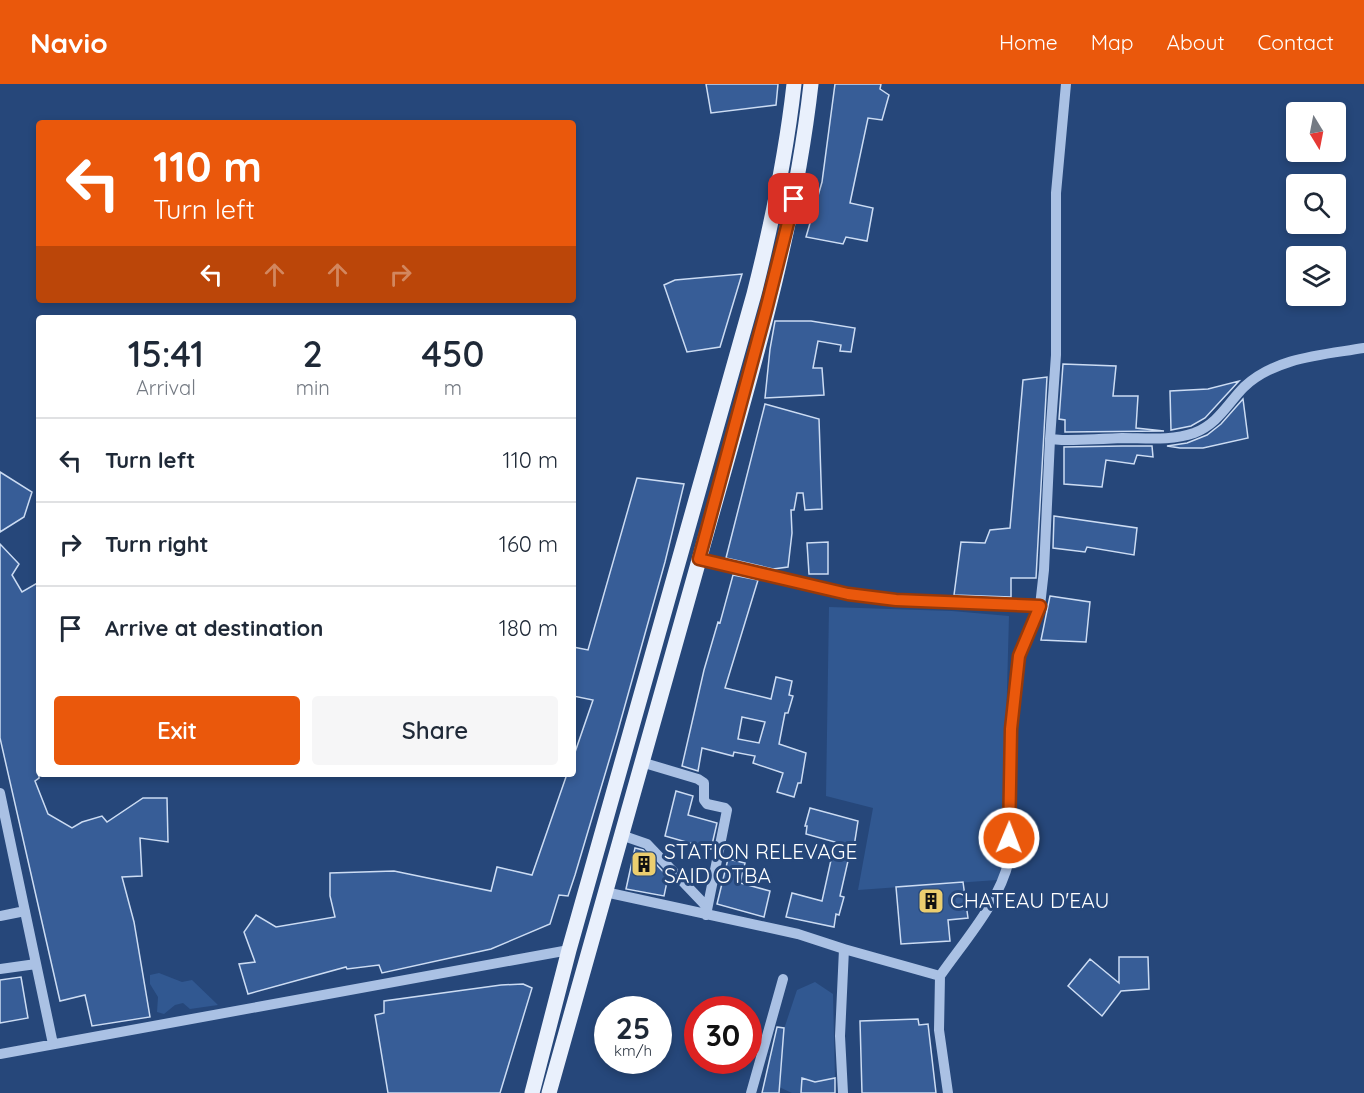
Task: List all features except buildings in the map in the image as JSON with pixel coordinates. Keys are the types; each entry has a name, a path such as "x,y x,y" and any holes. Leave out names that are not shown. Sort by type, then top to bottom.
{"main road":[{"path":"532,1093 569,951 754,294 774,212 794,84"},
{"path":"549,1093 699,559 788,230 811,84"}],"street":[{"path":"948,1093 939,1030 940,976 982,916 1005,876 1009,860 1011,729 1019,656 1040,606 1056,355 1056,193 1066,84"},
{"path":"1050,439 1161,438 1195,432 1213,422 1244,387 1279,364 1364,348"},
{"path":"699,559 848,594 896,600 1040,606"},
{"path":"641,762 698,779 704,783 704,800 707,804 727,810 706,911"},
{"path":"0,794 53,1044"},
{"path":"621,835 647,844 706,911"},
{"path":"605,892 706,911 798,934 940,976"},
{"path":"0,916 25,911"},
{"path":"843,1093 840,1036 844,949"},
{"path":"0,1054 569,951"},
{"path":"0,969 36,964"},
{"path":"751,1093 783,979"}],"shaded area":[{"path":"829,607 952,611 1009,616 1002,874 997,880 858,890 873,808 826,796"},
{"path":"159,973 182,982 192,980 218,1005 190,1009 183,1003 175,1005 164,1014 157,1012 158,997 150,984 150,975"},
{"path":"815,982 833,994 835,1078 815,1082 802,1078 801,1093 792,1093 779,1087 784,1029 797,990"}],"place":[{"name":"STATION RELEVAGE SAID OTBA","path":"644,864"},
{"name":"CHATEAU D'EAU","path":"931,901"}],"route":[{"path":"794,199 788,230 699,559 848,594 896,600 1040,606 1019,656 1011,729 1009,838"}]}
